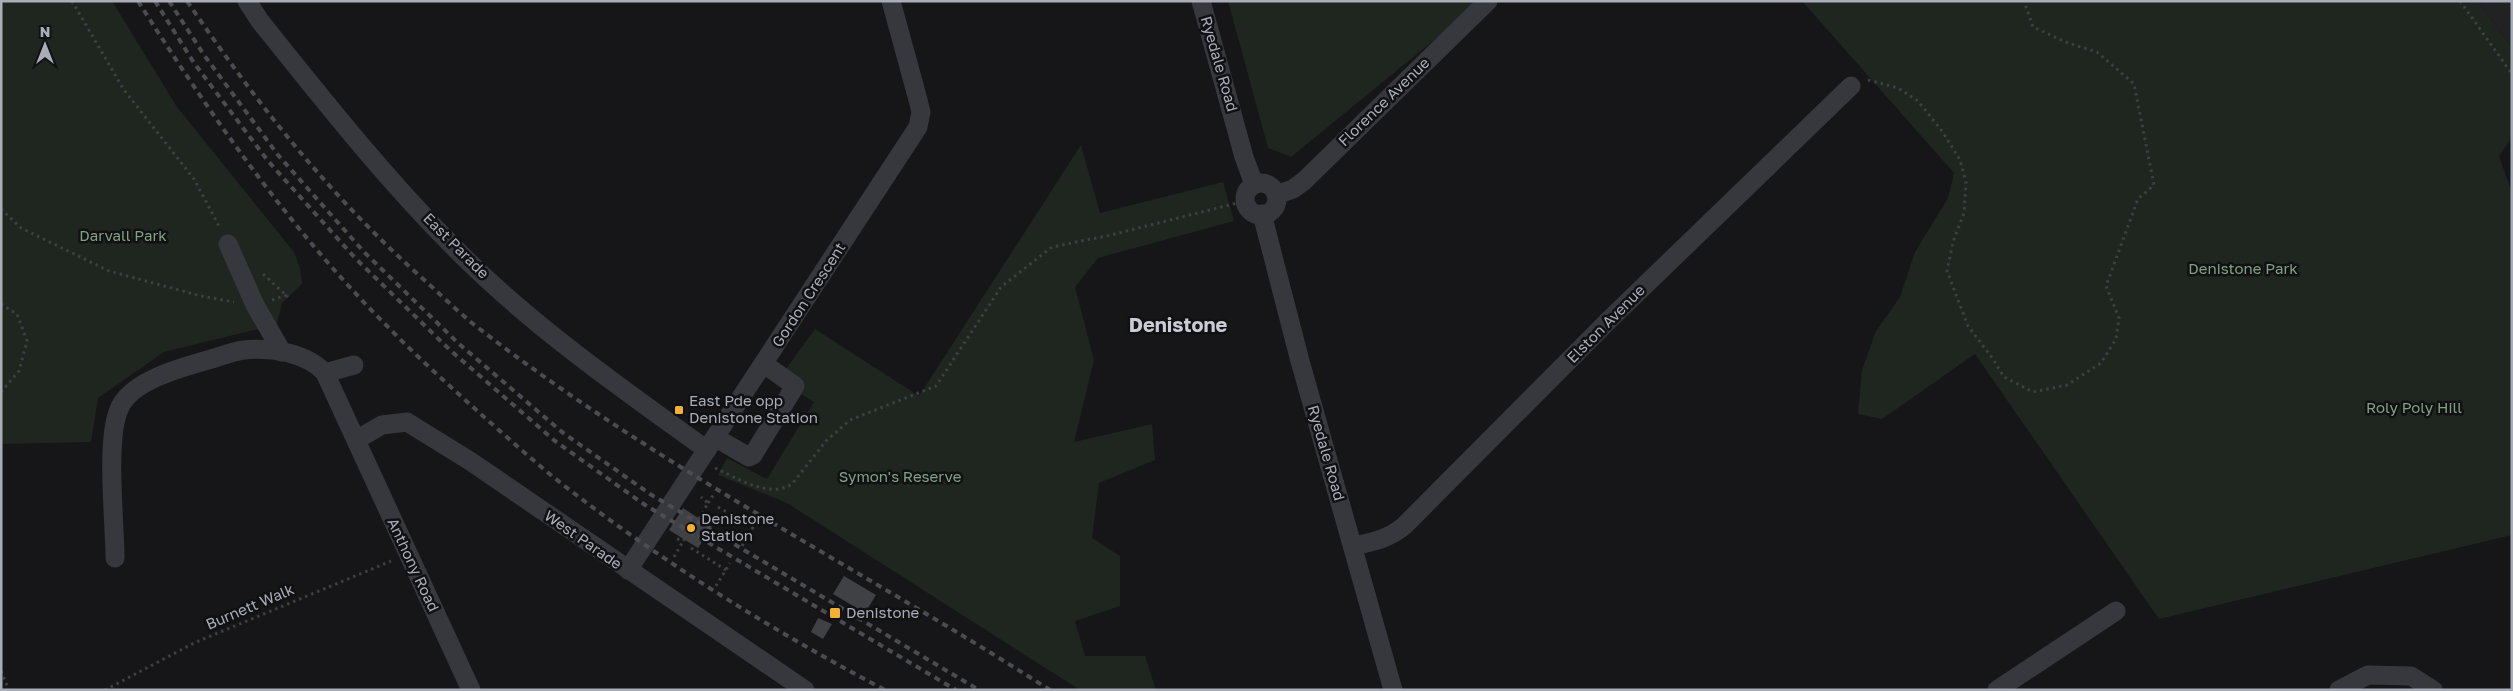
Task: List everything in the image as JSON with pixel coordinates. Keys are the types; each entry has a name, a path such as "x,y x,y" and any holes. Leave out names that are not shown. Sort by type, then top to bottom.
{"street":[{"name":"East Parade","path":"247,1 260,21 362,149 474,267 588,363 707,450 749,457 753,455 795,386 764,364"},
{"name":"Gordon Crescent","path":"632,563 918,128 921,112 890,1"},
{"name":"Ryedale Road","path":"1201,1 1244,157 1254,184"},
{"name":"Florence Avenue","path":"1276,195 1293,189 1304,181 1488,1"},
{"name":"Elston Avenue","path":"1353,546 1380,541 1393,535 1404,526 1608,321 1851,86"},
{"path":"1254,184 1265,184 1274,190 1276,200 1272,210 1262,214 1253,213 1245,201 1247,191 1254,184"},
{"name":"Ryedale Road","path":"1262,214 1300,361 1393,690"},
{"path":"228,244 255,305 282,352"},
{"path":"114,558 112,444 119,409 125,398 136,389 182,367 244,350 282,352 302,356 325,373 354,365"},
{"name":"Anthony Road","path":"325,373 471,690"},
{"name":"West Parade","path":"356,440 382,425 407,422 632,563 803,689"},
{"path":"1997,690 2116,611"},
{"path":"2339,690 2368,675 2411,676 2433,690"}],"path":[{"path":"72,1 124,90 194,179 228,244"},
{"path":"1851,86 1867,80 1893,86 1918,101 1932,117 1960,160 1966,182 1964,214 1953,242 1947,271 1968,326 2004,377 2033,392 2067,385 2101,363 2116,339 2118,318 2106,286 2138,199 2154,185 2134,84 2096,52 2068,43 2033,27 2024,1"},
{"path":"2460,1 2512,74"},
{"path":"707,450 760,487 778,491 785,489 792,484 826,441 850,420 936,386 1002,287 1052,247 1111,235 1245,201"},
{"path":"1,209 22,228 109,271 201,296 255,305 287,295"},
{"path":"1,304 17,314 27,341 19,371 1,392"},
{"path":"699,519 714,494"},
{"path":"701,497 708,504"},
{"path":"718,507 753,527"},
{"path":"742,546 758,519"},
{"path":"674,557 687,536"},
{"path":"677,539 683,541"},
{"path":"691,548 726,570"},
{"name":"Burnett Walk","path":"105,690 194,643 408,554"},
{"path":"716,586 730,562"},
{"path":"1,671 9,690"}],"shaded area":[{"path":"2478,1 2512,1 2512,48"}],"green space":[{"name":"Darvall Park","path":"1,1 112,1 177,107 294,252 300,268 302,284 282,303 275,331 262,328 164,352 98,398 91,442 1,444"},
{"path":"1228,1 1482,1 1291,157 1268,148"},
{"name":"Denistone Park","path":"1802,1 2478,1 2512,48 2512,137 2499,156 2512,193 2512,535 2159,619 1975,354 1882,419 1858,414 1862,370 1876,331 1900,297 1915,252 1948,198 1954,173"},
{"name":"Symon's Reserve","path":"1081,145 1100,213 1223,182 1234,221 1098,258 1075,287 1094,360 1074,442 1152,424 1155,460 1099,483 1092,538 1120,556 1120,606 1075,621 1085,656 1145,656 1156,690 1080,690 787,503 718,475 727,458 767,479 814,402 778,380 815,329 919,396"}],"building":[{"name":"Denistone Station","path":"683,508 712,527 698,548 669,530"},
{"path":"844,576 876,595 865,613 833,594"},
{"path":"818,618 832,624 823,639 811,632"}],"railway":[{"path":"138,1 223,129 285,211 351,288 434,372 552,476 649,548 765,622 885,690"},
{"path":"155,1 194,63 268,161 356,259 450,350 555,441 645,505 956,690"},
{"path":"169,1 204,55 278,155 364,252 458,343 562,432 650,494 979,690"},
{"path":"187,1 240,76 325,181 388,246 472,323 611,423 683,469 1050,690"}],"place":[{"name":"East Pde opp Denistone Station","path":"679,410"},
{"name":"Denistone Station","path":"691,528"},
{"name":"Denistone","path":"835,613"}],"district":[{"name":"Denistone","path":"1178,325"}],"park label":[{"name":"Roly Poly Hill","path":"2414,408"}]}
